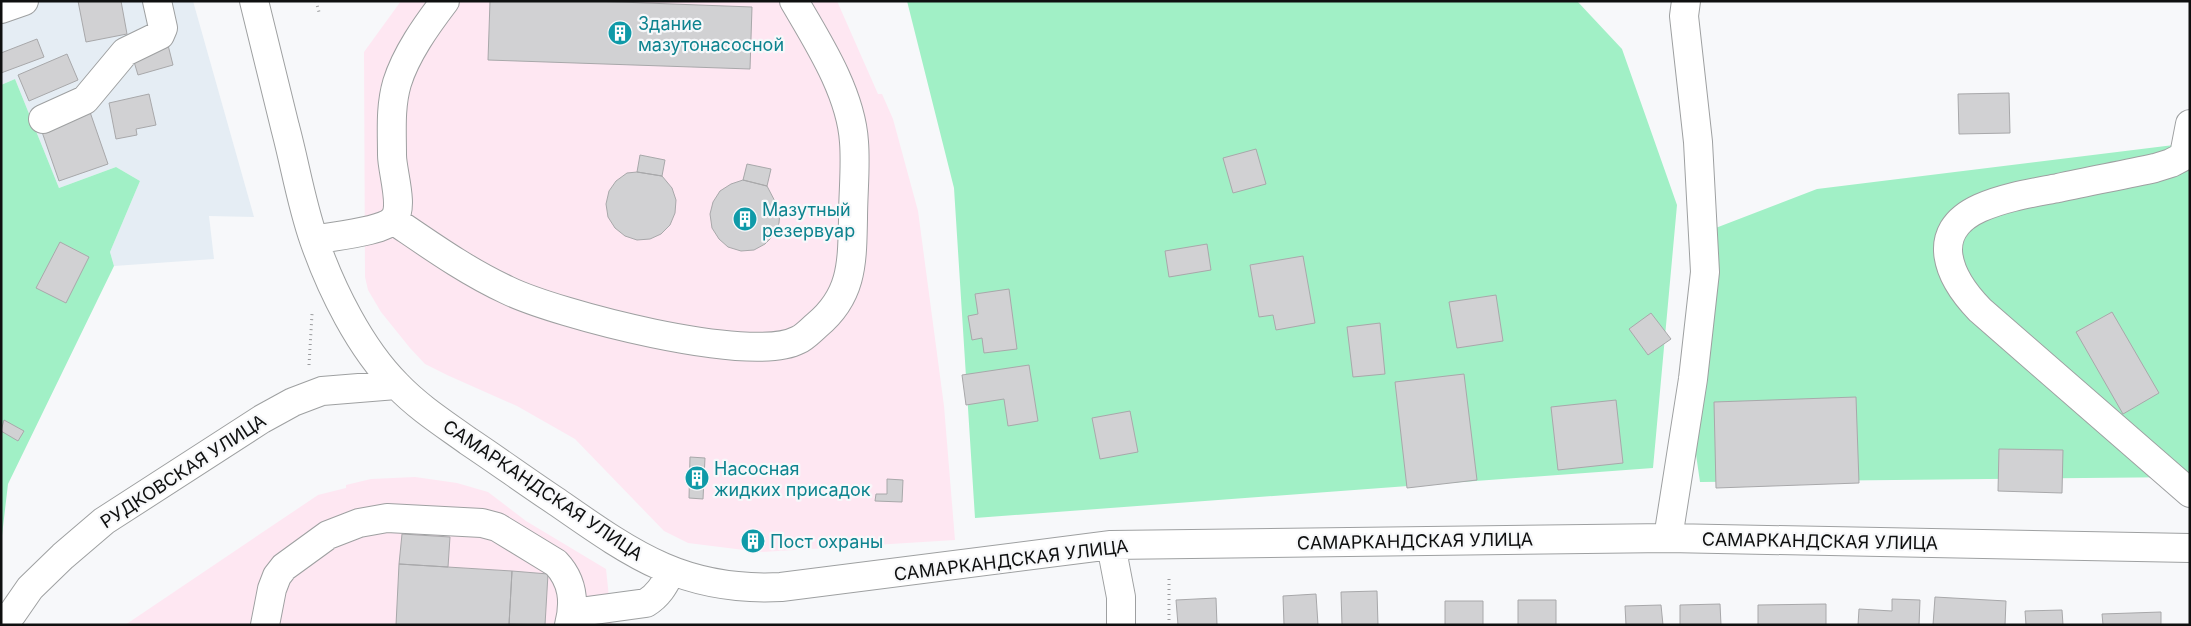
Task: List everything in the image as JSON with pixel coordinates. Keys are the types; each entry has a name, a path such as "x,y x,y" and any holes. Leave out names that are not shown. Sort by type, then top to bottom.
{"street":[{"path":"1,10 24,1"},
{"path":"42,119 85,100 125,52 160,35 163,28 157,1"},
{"name":"САМАРКАНДСКАЯ УЛИЦА","path":"254,1 303,204 314,240 326,271 355,328 374,358 396,385 425,410 598,531 671,572 721,585 758,588 781,587 1111,545 1668,538 2190,548"},
{"path":"314,240 376,228 393,220 397,214 398,205 392,162 392,124 397,83 418,39 445,1"},
{"path":"393,220 470,271 508,291 543,306 607,323 716,345 776,347 798,340 831,313 842,297 846,284 852,256 854,141 849,115 833,73 823,50 794,1"},
{"path":"1668,538 1693,378 1705,272 1698,142 1684,16 1686,1"},
{"path":"2190,124 2187,154 2163,166 2013,197 1979,209 1968,215 1952,232 1948,242 1947,253 1950,266 1958,282 1967,296 1980,310 2190,493"},
{"name":"РУДКОВСКАЯ УЛИЦА","path":"7,619 30,588 62,556 104,521 225,442 293,402 308,396 339,389 396,385"},
{"path":"265,625 272,589 277,576 284,567 328,535 359,523 387,518 464,520 497,527 556,563 563,571 572,589 570,619 646,603 655,597 671,572"},
{"path":"1111,545 1121,597 1121,625"}],"path":[{"path":"316,1 319,12"},
{"path":"308,396 312,312"},
{"path":"1169,579 1169,625"}],"shaded area":[{"path":"1,1 193,1 254,217 209,216 214,259 114,266 110,252 140,181 116,167 59,188 15,79 1,85"},
{"path":"401,1 837,1 878,94 882,94 893,119 918,211 944,406 955,540 760,552 688,543 664,531 575,439 517,406 425,364 381,312 368,290 365,277 364,52"},
{"path":"415,477 457,483 488,492 526,521 606,569 612,625 125,625 318,495 371,479"}],"green space":[{"path":"907,1 1577,1 1622,49 1677,205 1653,468 975,518 954,188"},
{"path":"15,79 59,188 116,167 140,181 110,252 114,266 8,484 1,544 1,85"},
{"path":"2190,143 2190,477 1700,482 1686,386 1713,229 1817,189"}],"building":[{"path":"78,1 121,1 127,34 86,42"},
{"name":"Здание мазутонасосной","path":"490,1 593,1 752,7 750,69 488,60"},
{"path":"37,39 44,57 1,73 1,53"},
{"path":"168,45 173,65 138,75 132,55"},
{"path":"67,54 78,80 29,101 18,75"},
{"path":"2009,93 2010,133 1959,134 1958,94"},
{"path":"149,94 156,125 136,129 137,135 116,139 109,103"},
{"path":"90,112 108,164 59,181 41,129"},
{"path":"1256,149 1266,184 1233,193 1223,158"},
{"path":"640,155 665,160 662,176 637,172"},
{"path":"747,164 771,169 767,186 743,180"},
{"path":"637,172 662,176 672,188 676,200 675,213 670,225 661,234 650,239 637,240 625,236 615,228 608,217 606,204 609,191 616,181 627,173"},
{"name":"Мазутный резервуар","path":"743,180 767,186 780,211 779,223 774,235 765,244 754,250 741,251 728,247 719,239 712,228 710,214 713,202 720,191 731,184"},
{"path":"60,242 89,257 66,303 36,288"},
{"path":"1207,244 1211,270 1169,277 1165,251"},
{"path":"1303,256 1315,323 1276,330 1273,315 1259,317 1250,265"},
{"path":"1009,289 1017,349 984,353 982,338 972,340 968,316 978,314 975,294"},
{"path":"1496,295 1503,341 1457,348 1449,302"},
{"path":"2112,312 2159,393 2123,414 2076,332"},
{"path":"1651,313 1671,339 1648,355 1629,329"},
{"path":"1380,323 1385,374 1353,377 1347,327"},
{"path":"1029,365 1038,421 1008,426 1004,399 966,405 962,375"},
{"path":"1464,374 1477,480 1407,488 1395,382"},
{"path":"1856,397 1859,483 1716,488 1714,402"},
{"path":"1616,400 1623,463 1558,470 1551,407"},
{"path":"1130,411 1138,452 1100,459 1092,418"},
{"path":"4,420 24,431 18,441 1,431"},
{"path":"1999,449 2063,450 2062,493 1998,491"},
{"name":"Насосная жидких присадок","path":"690,457 705,458 703,499 689,498"},
{"path":"887,479 903,480 902,502 875,501 876,494 887,494"},
{"name":"Пост охраны","path":"746,533 762,534 761,550 745,549"},
{"path":"402,534 450,537 448,567 399,564"},
{"path":"399,564 512,571 509,625 396,625"},
{"path":"512,571 548,574 545,625 509,624"},
{"path":"1377,591 1378,625 1342,625 1341,592"},
{"path":"1316,594 1318,625 1284,625 1283,596"},
{"path":"1935,597 2006,601 2005,625 1933,625"},
{"path":"1216,598 1217,625 1178,625 1176,600"},
{"path":"1892,599 1920,600 1919,625 1858,625 1859,609 1892,611"},
{"path":"1518,600 1556,600 1556,625 1518,625"},
{"path":"1445,601 1483,601 1483,625 1445,625"},
{"path":"1720,604 1721,625 1680,625 1680,605"},
{"path":"1826,604 1826,625 1758,625 1758,605"},
{"path":"1661,605 1663,625 1626,625 1625,606"},
{"path":"2062,610 2063,625 2026,625 2025,611"},
{"path":"2161,612 2161,625 2103,625 2102,614"}],"place":[{"name":"Здание мазутонасосной","path":"620,33"},
{"name":"Мазутный резервуар","path":"745,219"},
{"name":"Насосная жидких присадок","path":"697,478"},
{"name":"Пост охраны","path":"753,541"}]}
